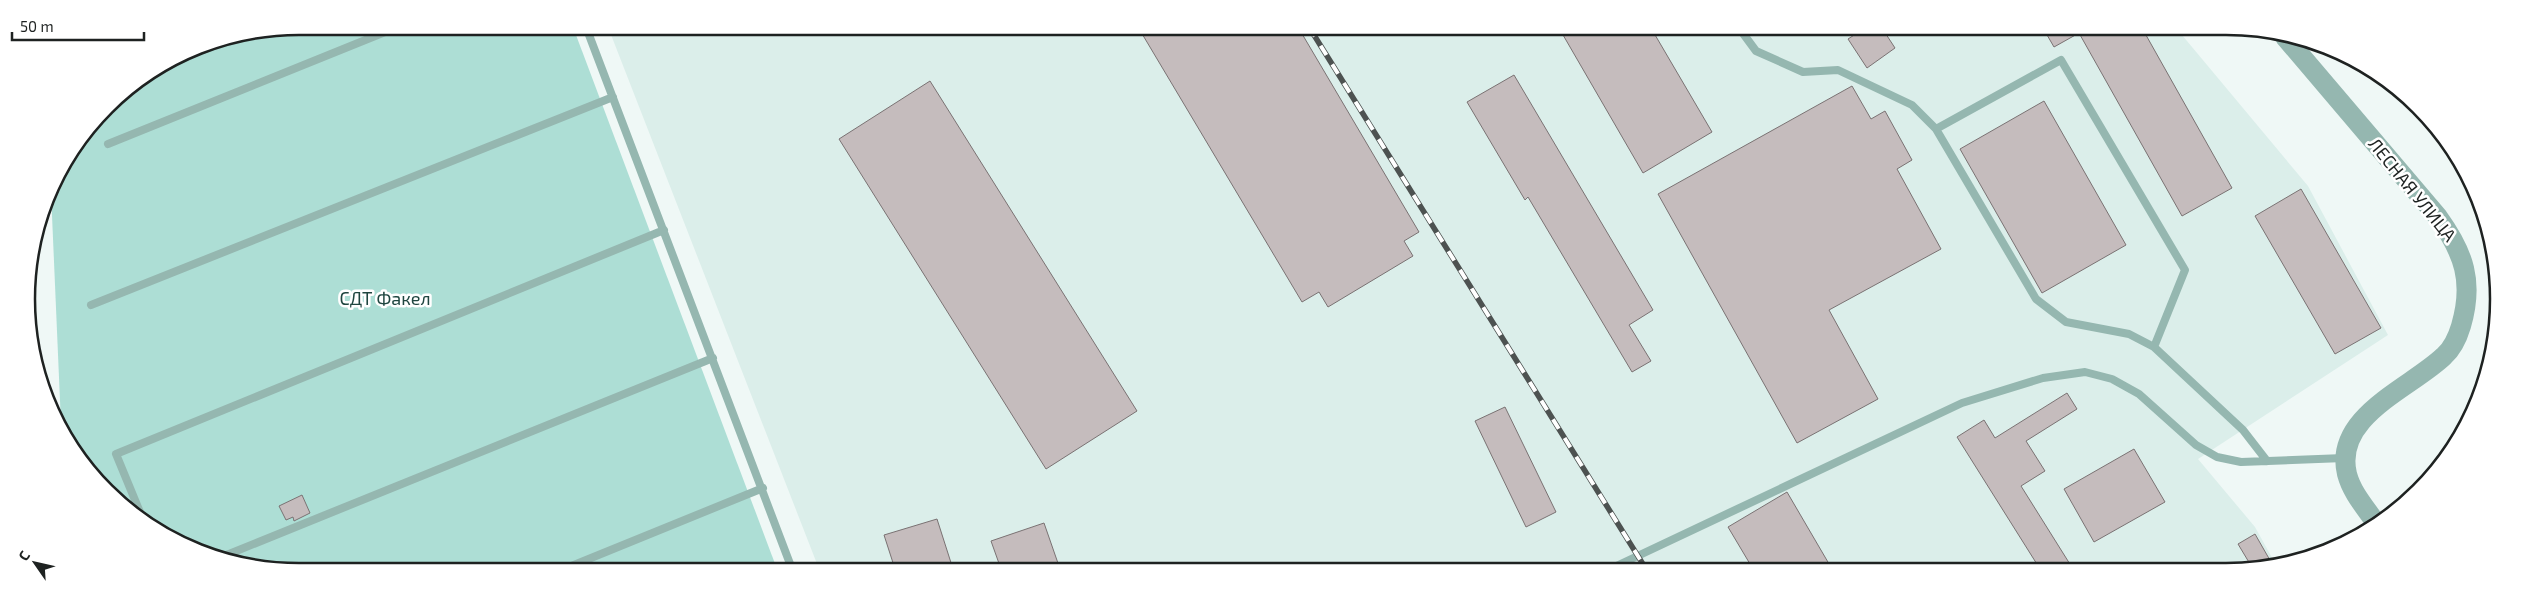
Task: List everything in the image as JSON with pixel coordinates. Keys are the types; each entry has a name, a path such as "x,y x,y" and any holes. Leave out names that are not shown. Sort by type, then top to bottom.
{"street":[{"name":"ЛЕСНАЯ УЛИЦА","path":"2291,43 2438,217 2454,239 2465,272 2467,287 2466,310 2458,334 2446,355 2361,420 2352,433 2346,458 2347,472 2352,488 2374,519"}],"lane":[{"path":"108,144 378,35"},
{"path":"589,35 763,488 790,563"},
{"path":"1744,35 1756,51 1803,72 1838,70 1912,105 1936,129 2036,299 2066,322 2129,334 2154,347 2243,430 2267,461"},
{"path":"1936,129 2061,60 2185,270 2154,347"},
{"path":"91,305 613,97"},
{"path":"138,508 116,454 664,230"},
{"path":"230,554 713,358"},
{"path":"1623,563 1962,403 2043,378 2085,372 2112,379 2139,394 2196,445 2217,457 2241,462 2346,458"},
{"path":"579,563 763,488"}],"shaded area":[{"path":"611,35 2182,35 2308,186 2388,335 2198,459 2255,527 2273,559 2260,561 2226,563 817,563"}],"green space":[{"name":"СДТ Факел","path":"299,35 576,35 775,563 299,563 247,558 198,543 152,519 112,486 79,446 61,413 52,207 62,182 79,152 112,112 152,79 182,62 214,49 265,37"}],"building":[{"path":"1143,35 1303,35 1419,232 1404,241 1413,256 1328,307 1319,292 1302,302"},
{"path":"1563,35 1655,35 1712,132 1643,173"},
{"path":"1854,35 1887,35 1895,48 1867,68 1848,39"},
{"path":"2047,35 2075,35 2054,47"},
{"path":"2080,35 2146,35 2232,188 2182,216"},
{"path":"1514,75 1653,310 1629,325 1651,361 1632,372 1528,197 1525,200 1467,102"},
{"path":"930,81 1137,411 1046,469 839,139"},
{"path":"1852,86 1871,119 1885,111 1912,160 1897,169 1941,249 1829,310 1878,399 1797,443 1658,194"},
{"path":"2044,101 2126,245 2042,293 1960,149"},
{"path":"2301,189 2381,328 2335,354 2255,216"},
{"path":"2067,393 2077,409 2026,441 2045,471 2021,486 2069,563 2036,563 1957,437 1984,420 1995,438"},
{"path":"1505,407 1556,512 1526,527 1475,421"},
{"path":"2134,449 2165,502 2094,542 2064,489"},
{"path":"1787,492 1828,563 1749,563 1728,527"},
{"path":"302,495 310,513 294,521 293,517 286,520 279,506"},
{"path":"937,519 951,563 893,563 884,535"},
{"path":"1044,523 1058,563 999,563 991,541"},
{"path":"2255,534 2270,559 2249,562 2238,544"}],"railway":[{"path":"1314,35 1642,563"}]}
